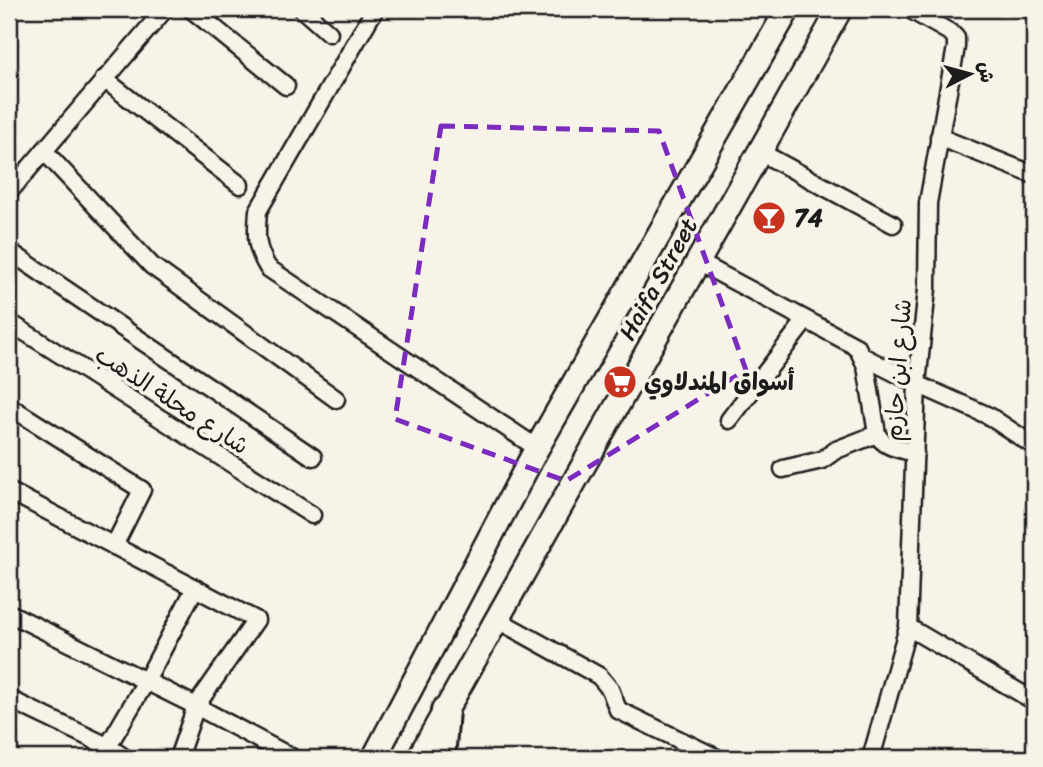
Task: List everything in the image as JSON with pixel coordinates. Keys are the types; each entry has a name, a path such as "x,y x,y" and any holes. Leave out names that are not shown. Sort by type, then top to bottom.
{"main road":[{"name":"Haifa Street","path":"374,758 537,448 788,9"},
{"name":"Haifa Street","path":"419,758 841,9"},
{"path":"441,758 445,711"}],"street":[{"path":"9,191 165,9"},
{"path":"191,9 286,86"},
{"path":"302,9 329,33"},
{"path":"375,9 258,211 257,251 268,268 537,448"},
{"name":"شارع ابن حازم","path":"871,758 908,627 917,384 927,289 928,203 956,38 936,16 909,9"},
{"path":"104,79 240,185"},
{"path":"939,137 1034,175"},
{"path":"44,151 152,266 336,399"},
{"path":"760,152 893,225"},
{"path":"9,251 313,457"},
{"path":"698,262 857,347 869,380 877,433 885,445 915,453"},
{"path":"729,420 806,320"},
{"name":"شارع محلة الذهب","path":"9,322 312,515"},
{"path":"862,356 989,416 1034,446"},
{"path":"9,406 142,491 114,546"},
{"path":"783,469 822,460 836,450 877,433"},
{"path":"9,491 256,620 196,706 178,758"},
{"path":"104,752 145,683 195,588"},
{"path":"9,613 145,683 196,706 293,758"},
{"path":"496,619 599,676 610,689 618,710 717,758"},
{"path":"908,627 1034,701"},
{"path":"9,699 104,752 125,758"}],"highlighted area":[{"path":"441,126 659,131 746,370 566,481 395,419"}],"place":[{"name":"74","path":"769,218"},
{"name":"أسواق المندلاوي","path":"620,382"}]}
